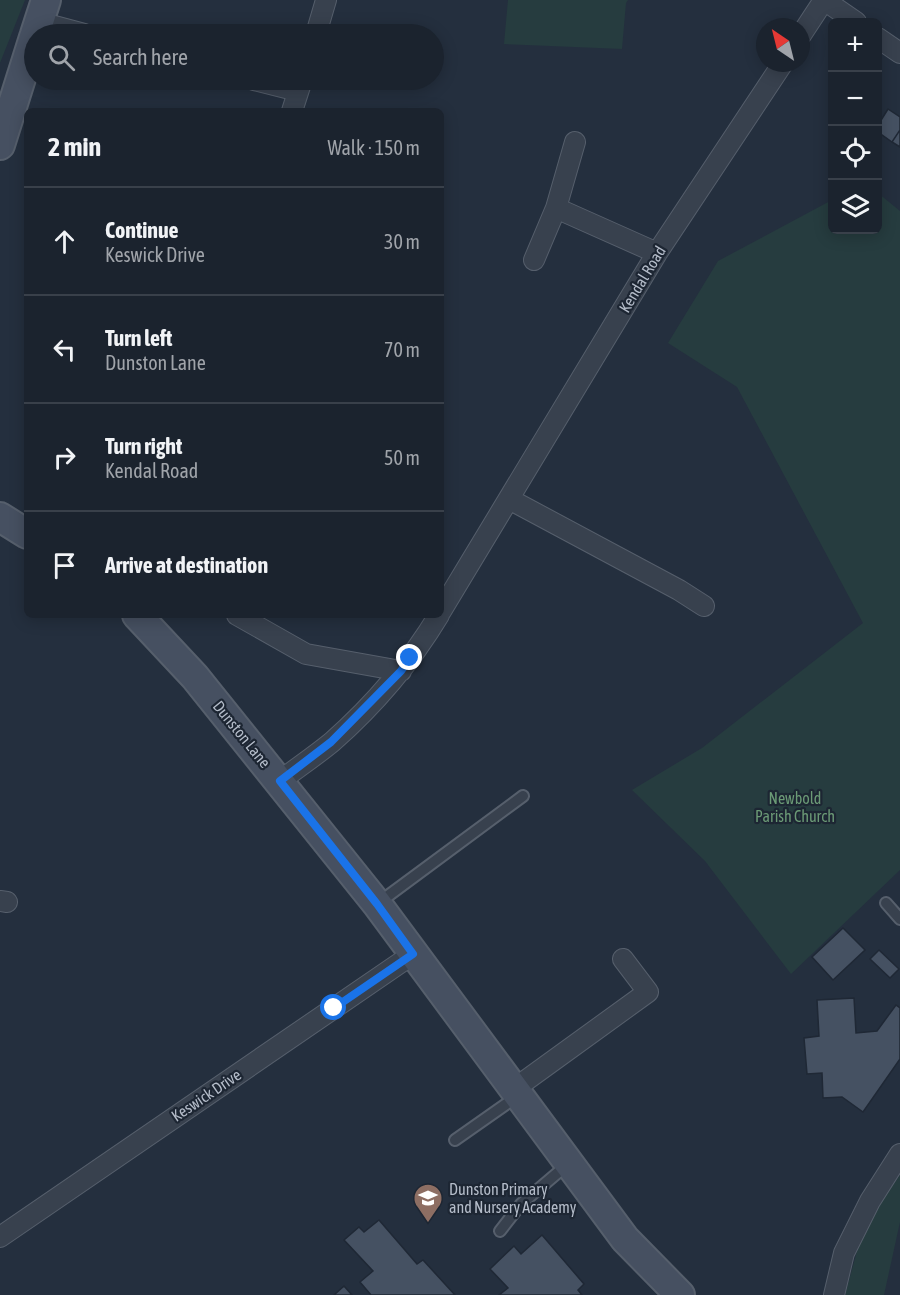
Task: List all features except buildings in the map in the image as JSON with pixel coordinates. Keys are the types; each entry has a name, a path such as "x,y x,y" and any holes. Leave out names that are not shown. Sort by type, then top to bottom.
{"street":[{"path":"318,24 326,0"},
{"path":"810,21 824,0 850,18"},
{"path":"882,41 900,53"},
{"path":"0,145 24,71"},
{"name":"Kendal Road","path":"444,606 657,253 777,72"},
{"path":"293,108 298,90"},
{"path":"534,260 556,208 575,142"},
{"path":"556,208 657,253"},
{"path":"509,499 679,590 704,606"},
{"path":"0,517 24,532"},
{"name":"Dunston Lane","path":"140,618 195,676 377,904 625,1239 680,1295"},
{"path":"242,618 306,654 401,671"},
{"path":"280,781 331,742 401,671 436,618"},
{"name":"Keswick Drive","path":"0,1237 413,954"},
{"path":"516,1092 648,992 623,959"},
{"path":"834,1295 844,1253 870,1201 900,1154"}],"lane":[{"path":"377,904 523,796"},
{"path":"886,903 900,920"},
{"path":"455,1140 516,1092"},
{"path":"500,1231 521,1204 570,1163"}],"green space":[{"path":"0,0 25,0 0,63"},
{"path":"508,0 628,0 622,49 504,44"},
{"name":"Newbold Parish Church","path":"882,196 900,211 900,870 791,974 705,861 632,790 702,748 863,623 737,387 668,343 718,261 828,202 828,234 882,234"},
{"path":"900,1175 900,1222 884,1295 845,1295 859,1244 877,1208"}],"place":[{"name":"Dunston Primary and Nursery Academy","path":"428,1224"}],"route":[{"path":"334,1008 413,954 377,904 280,781 331,742 401,671 410,658"}]}
